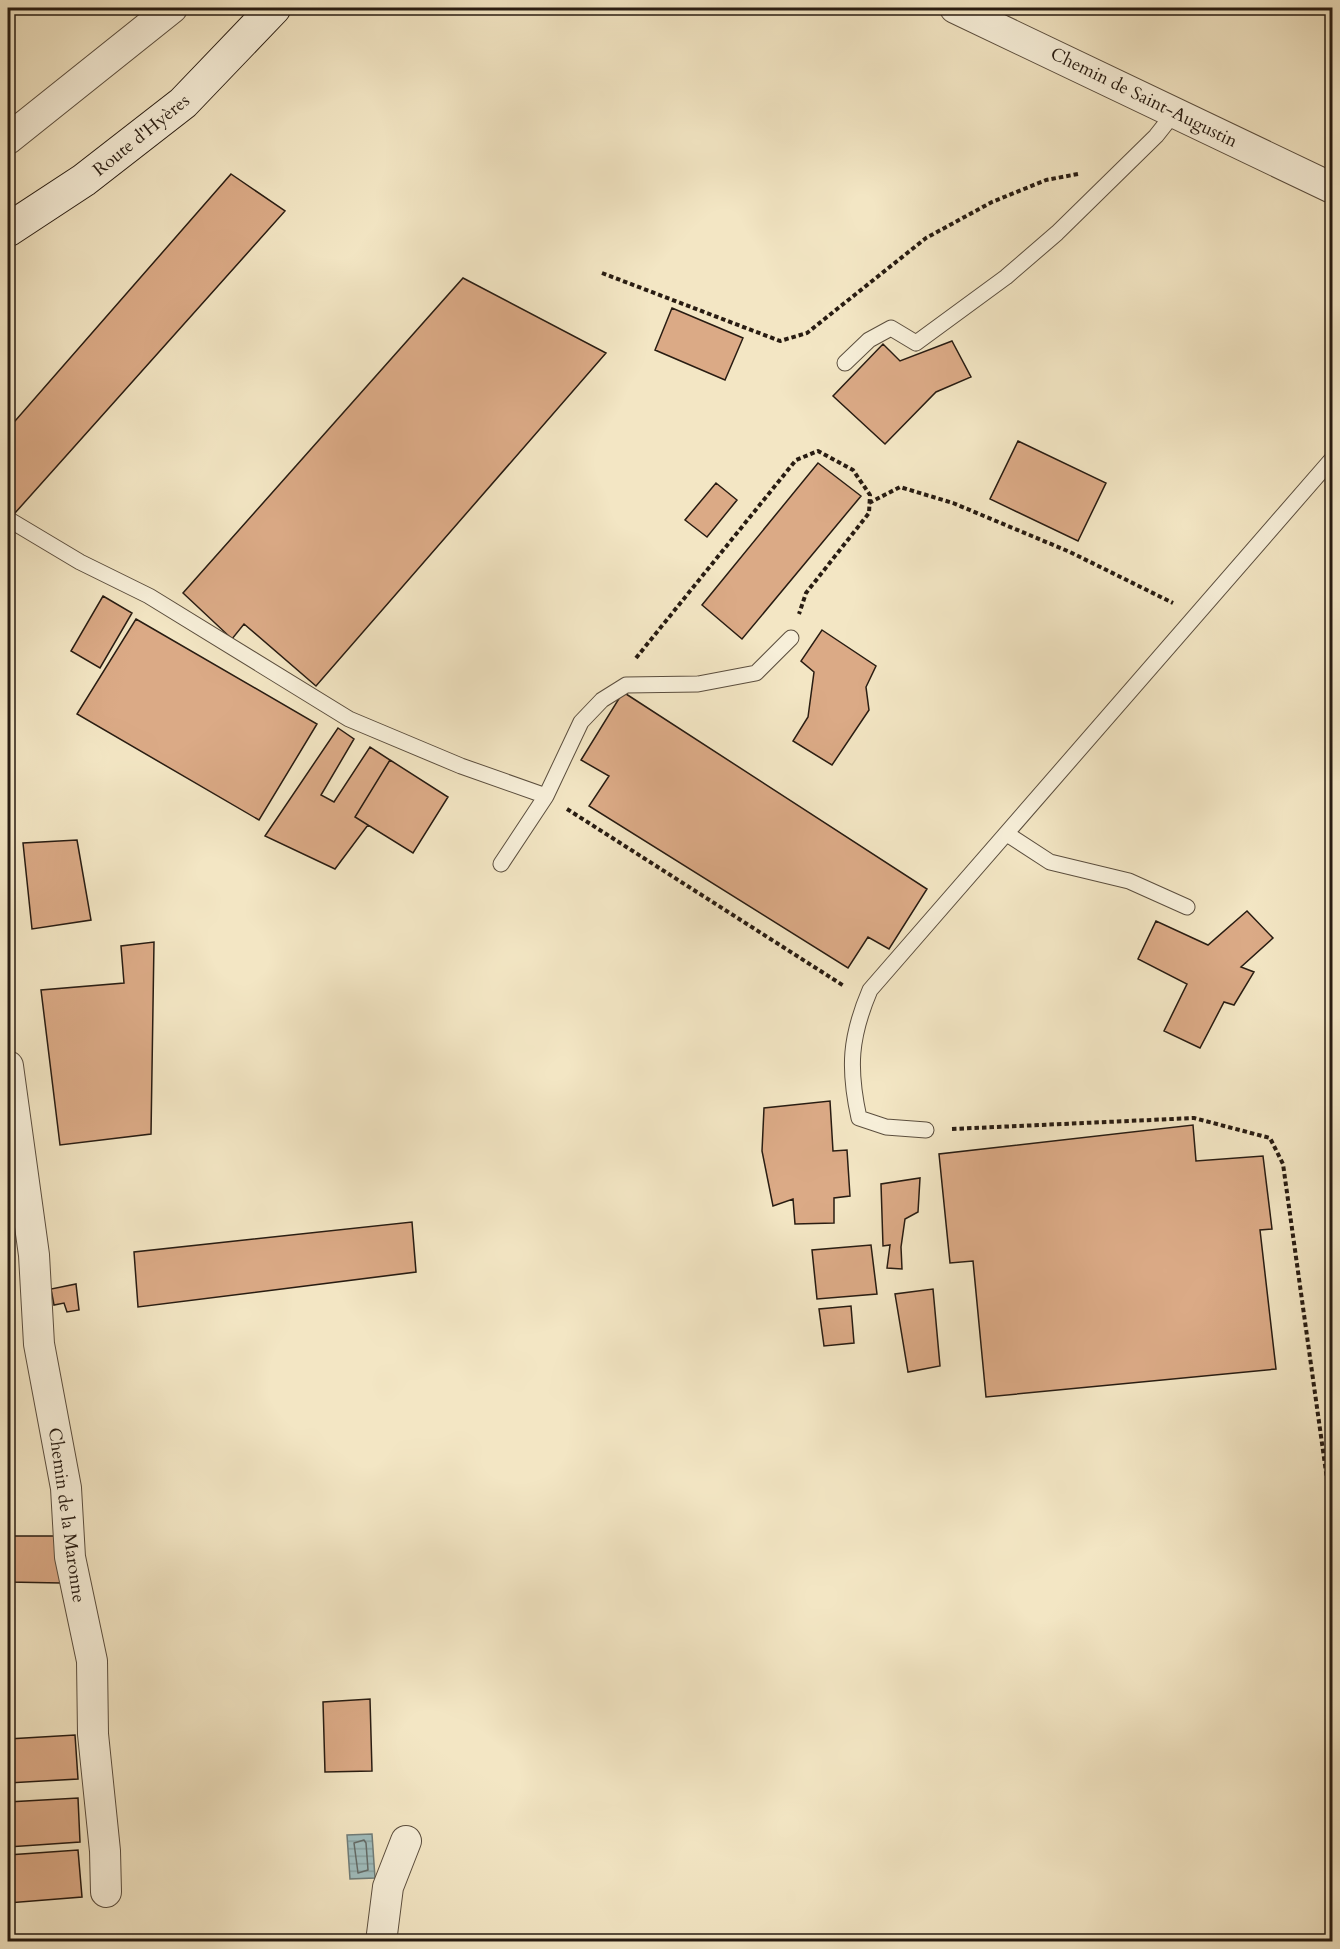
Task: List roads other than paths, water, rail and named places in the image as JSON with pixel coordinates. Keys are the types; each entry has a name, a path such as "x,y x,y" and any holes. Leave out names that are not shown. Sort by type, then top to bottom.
{"main road":[{"name":"Route d'Hyères","path":"8,230 84,180 183,103 267,15"}],"street":[{"path":"8,139 172,8"},
{"name":"Chemin de Saint-Augustin","path":"955,8 1332,188"},
{"name":"Chemin de la Maronne","path":"8,1066 34,1255 39,1344 66,1488 70,1557 92,1661 93,1734 105,1851 106,1892"},
{"path":"381,1941 388,1887 406,1841"}],"lane":[{"path":"844,363 869,340 891,328 916,343 1006,278 1057,233 1156,136 1174,112"},
{"path":"926,1130 886,1127 859,1118 851,1079 856,1024 870,990 1332,459"},
{"path":"8,519 80,562 149,596 349,719 461,766 546,796"},
{"path":"501,864 546,796 581,722 602,700 626,685 698,684 756,673 791,638"},
{"path":"1007,834 1050,862 1129,881 1187,907"}],"water":[{"path":"372,1834 375,1878 350,1879 347,1835"}]}
